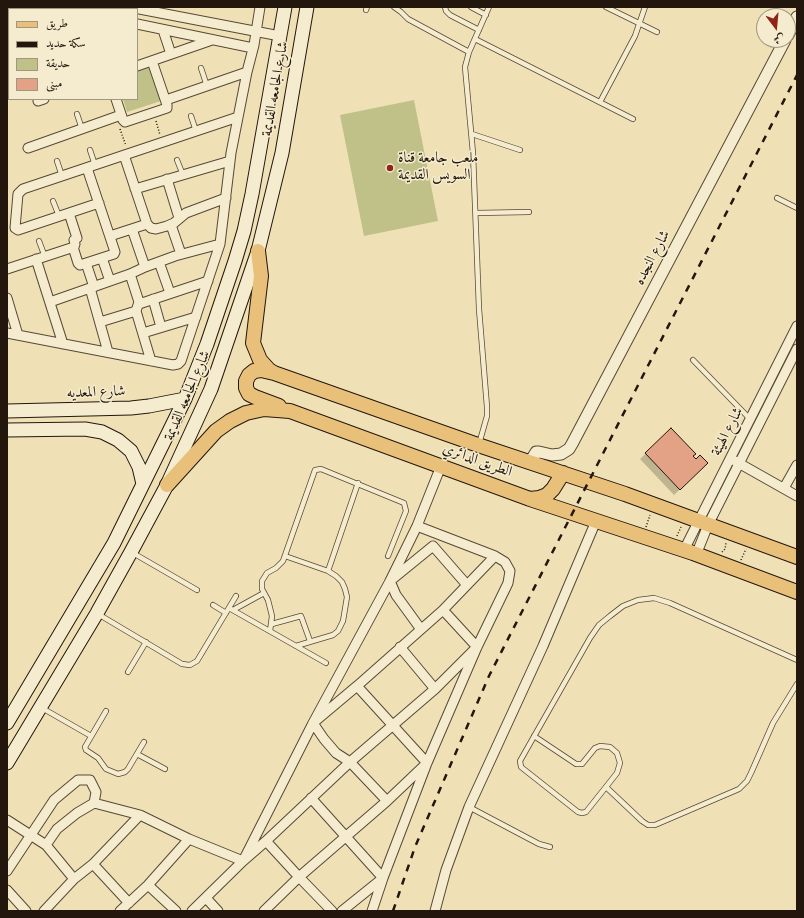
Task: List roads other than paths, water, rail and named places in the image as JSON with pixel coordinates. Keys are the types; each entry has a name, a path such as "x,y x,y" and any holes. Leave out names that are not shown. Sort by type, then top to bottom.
{"main road":[{"name":"شارع الجامعه القديمة","path":"9,716 23,697 114,543 185,399 207,344 244,231 252,194 285,7"},
{"name":"شارع الجامعه القديمة","path":"7,763 97,613 131,552 167,485 210,388 258,251 282,153 307,7"},
{"name":"الطريق الدائري","path":"258,251 261,276 254,343 260,360 268,370 478,445 563,473 797,557"},
{"path":"274,373 261,370 254,371 249,375 246,381 246,388 249,394 255,398 290,411"},
{"name":"شارع المعديه","path":"7,411 125,409 185,399"},
{"name":"الطريق الدائري","path":"167,485 216,431 230,421 246,413 264,409 290,411 530,499 690,552 797,592"},
{"path":"7,430 85,429 102,432 118,440 131,452 139,467 143,484"},
{"path":"530,499 539,498 547,494 553,489 563,473"},
{"path":"23,697 41,707"}],"street":[{"path":"7,333 173,365 179,363 220,244 230,161 247,72 254,48 260,7"},
{"path":"138,9 280,36"},
{"path":"138,24 254,48"},
{"path":"163,30 171,54"},
{"path":"138,66 213,40"},
{"name":"شارع النجده","path":"530,462 536,452 552,455 561,454 569,449 781,48"},
{"path":"116,100 119,116 125,122 166,109 168,107 152,61"},
{"path":"166,100 247,72"},
{"path":"28,148 119,116"},
{"path":"99,203 18,230 15,228 20,192 23,189 238,117"},
{"path":"126,154 147,224 153,229 171,224 186,213 226,198"},
{"path":"136,189 230,161"},
{"path":"69,213 77,238 74,240 75,245 73,247 79,264 115,253 99,203 91,166"},
{"path":"167,179 179,218"},
{"path":"110,236 147,224"},
{"path":"171,224 180,254"},
{"path":"132,229 145,267"},
{"path":"50,302 110,282 180,254 220,244"},
{"path":"7,269 73,247"},
{"path":"40,258 50,302 63,344"},
{"path":"102,258 110,282"},
{"path":"160,262 170,293"},
{"path":"86,263 108,352"},
{"path":"130,274 143,333 151,361"},
{"path":"100,322 138,307 153,299 208,281"},
{"path":"7,298 18,335"},
{"path":"153,299 161,327"},
{"path":"143,333 196,317"},
{"name":"شارع الهيئة","path":"690,552 730,458 797,326"},
{"name":"شارع الهيئة","path":"690,552 703,523 739,464 797,349"},
{"path":"730,458 797,496"},
{"path":"784,488 797,465"},
{"path":"243,861 313,723 390,581 417,526 441,466"},
{"path":"435,911 446,870 469,807 543,646 596,521"},
{"path":"372,911 383,878 427,764 477,647 508,583 510,571 505,562 496,556 417,526"},
{"path":"390,581 433,546 437,534"},
{"path":"433,546 467,586"},
{"path":"313,723 357,686 420,628 443,610 496,556"},
{"path":"390,581 396,595 420,628"},
{"path":"443,610 477,647"},
{"path":"400,647 435,688"},
{"path":"192,911 311,798 435,688 477,647"},
{"path":"357,686 427,764"},
{"path":"313,723 336,753 350,762 387,801"},
{"path":"264,911 299,877 387,801 427,764"},
{"path":"7,871 54,800 78,780 90,780 96,792 94,804"},
{"path":"311,798 383,878"},
{"path":"46,845 57,829 77,813 94,804 140,815 189,839 243,861"},
{"path":"50,909 74,879 93,864 140,815"},
{"path":"7,820 46,845 74,879"},
{"path":"120,911 148,885 189,839"},
{"path":"266,841 332,911"},
{"path":"93,864 129,902"},
{"path":"342,911 383,878"},
{"path":"148,885 176,911"},
{"path":"7,890 26,911"},
{"path":"206,898 218,911"}],"lane":[{"path":"394,7 408,19 469,52"},
{"path":"445,7 446,11 450,15 479,30"},
{"path":"471,7 486,15"},
{"path":"478,445 487,416 487,408 479,309 472,134 465,67 469,52 489,7"},
{"path":"606,7 657,32"},
{"path":"600,102 634,36 645,7"},
{"path":"475,38 633,119"},
{"path":"201,68 207,86"},
{"path":"76,114 82,129"},
{"path":"191,116 196,131"},
{"path":"472,134 520,150"},
{"path":"90,150 91,166"},
{"path":"177,160 183,175"},
{"path":"57,161 62,176"},
{"path":"777,198 797,208"},
{"path":"54,201 59,216"},
{"path":"476,213 529,212"},
{"path":"39,241 40,258"},
{"path":"693,360 750,419"},
{"path":"270,631 272,624 271,607 262,585 264,577 281,564 285,556 315,470 321,469 402,501 406,505 406,511 388,556"},
{"path":"328,571 358,484"},
{"path":"131,552 197,590"},
{"path":"285,556 328,571 342,582 345,589 346,605 343,621 338,631 296,646"},
{"path":"229,610 264,593"},
{"path":"97,613 182,664 190,665 197,661 229,610 236,596"},
{"path":"534,736 576,764 582,764 595,748 600,746 610,747 618,753 620,763 617,773 586,812 578,812 521,767 520,761 534,736 590,638 599,625 623,606 638,600 654,598 670,603 797,660"},
{"path":"213,605 229,610 270,631 326,663"},
{"path":"272,624 301,616 310,641"},
{"path":"128,672 146,642"},
{"path":"606,787 642,821 648,825 655,826 739,789 747,781 773,724 797,684"},
{"path":"41,707 91,736"},
{"path":"106,711 86,745 86,750 96,756 106,769 114,774 126,772 144,742"},
{"path":"137,754 166,769"},
{"path":"469,807 539,844 550,847"}],"railway":[{"path":"393,911 415,847 489,676 797,75"}],"place":[{"name":"ملعب جامعة قناة السويس القديمة","path":"390,168"}]}
